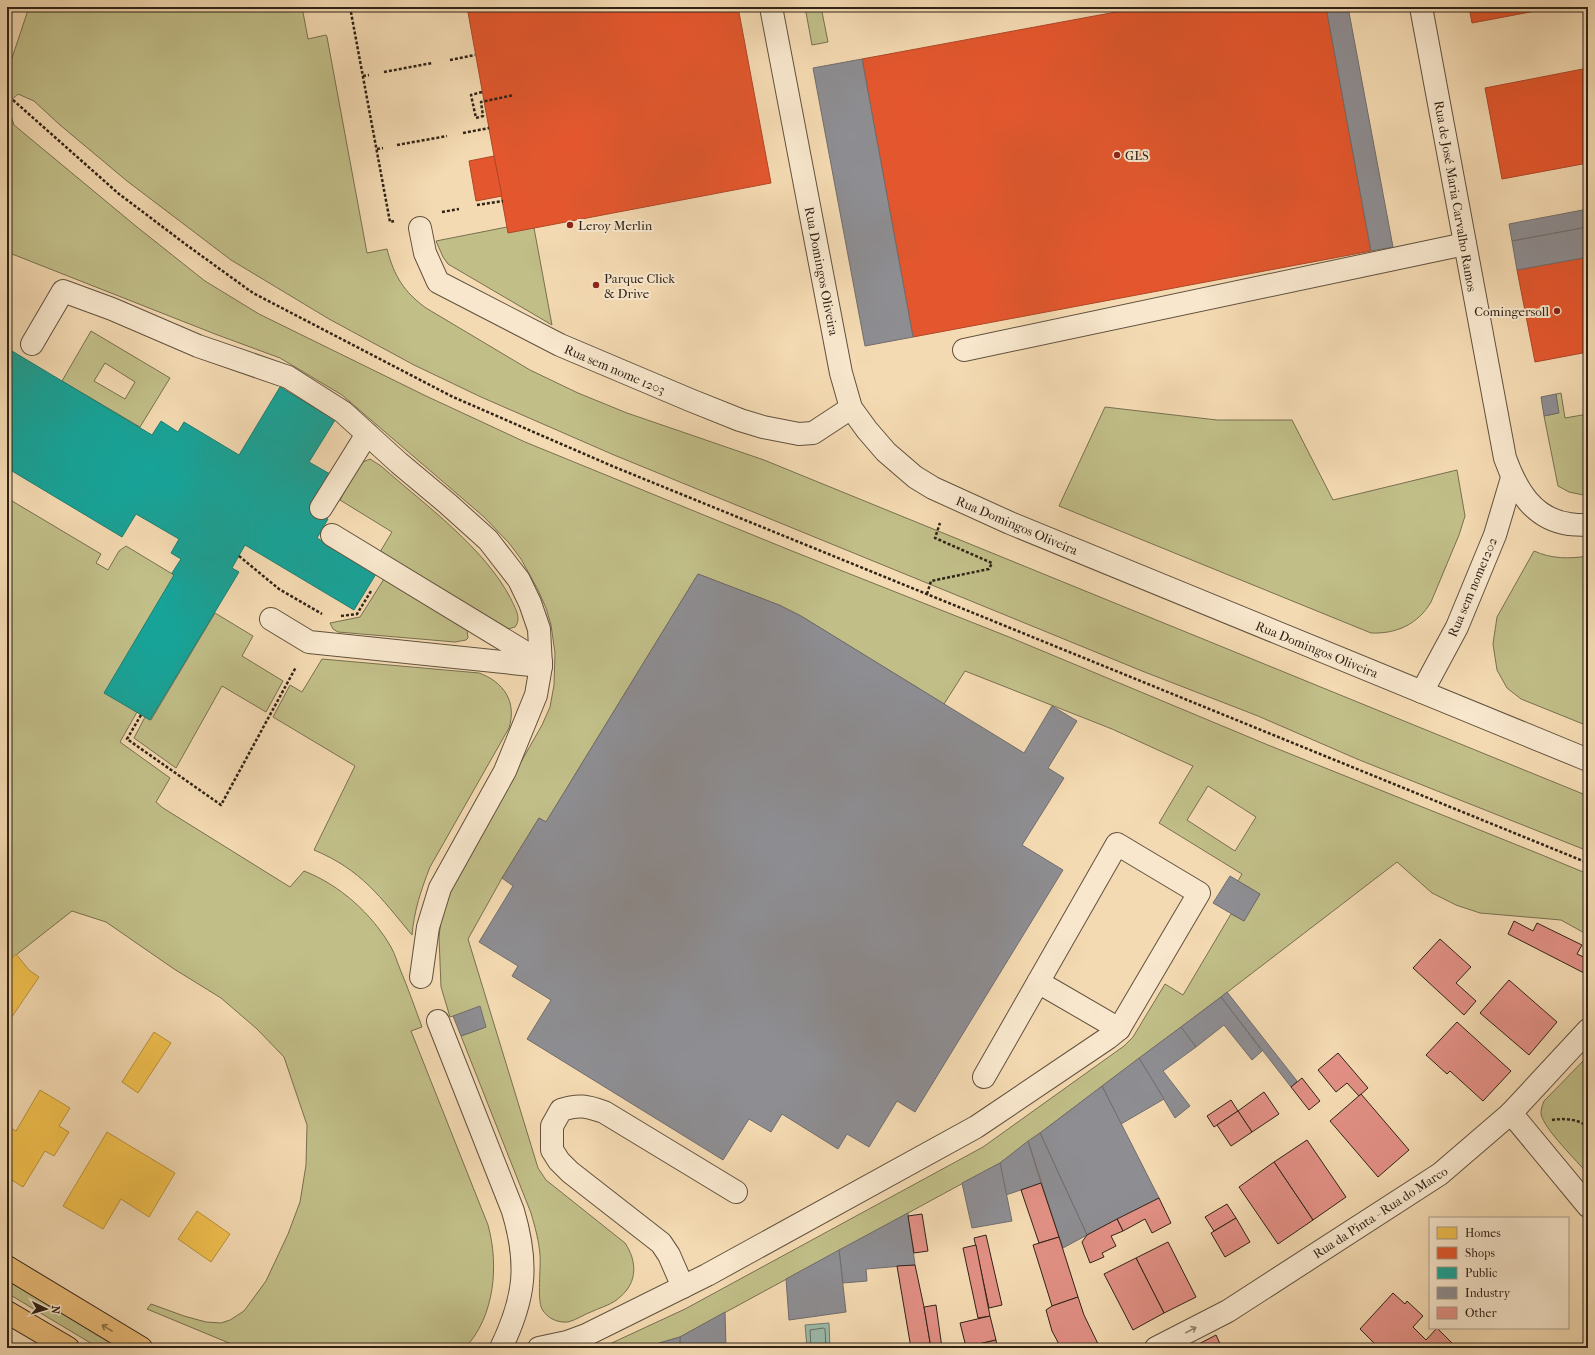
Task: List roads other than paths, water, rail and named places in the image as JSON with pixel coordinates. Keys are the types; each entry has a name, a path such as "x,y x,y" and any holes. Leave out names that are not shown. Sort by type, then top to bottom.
{"highway":[{"path":"7,1267 141,1348"},
{"path":"7,1312 68,1348"}],"street":[{"name":"Rua Domingos Oliveira","path":"771,7 838,358 851,408 886,452 915,477 950,497 1588,760"},
{"name":"Rua de José Maria Carvalho Ramos","path":"1421,7 1505,458 1512,478 1526,501 1550,519 1568,524 1588,525"},
{"name":"Rua sem nome 1203","path":"420,228 425,253 438,282 560,345 690,400 757,425 799,434 813,433 851,408"},
{"path":"964,350 1465,244"},
{"path":"32,344 63,291 112,309 198,346 288,377 343,412 488,540 519,580 530,603 539,629 541,664 536,695 505,771 440,888 428,927 420,977"},
{"path":"321,508 367,434"},
{"name":"Rua sem nome1202","path":"1422,692 1457,627 1495,535 1512,478"},
{"path":"332,535 541,664"},
{"path":"271,619 309,642 541,664"},
{"path":"539,1348 568,1342 586,1335 707,1275 976,1127 1108,1038 1118,1029 1199,893 1117,844 984,1077"},
{"path":"1038,982 1118,1029"},
{"path":"438,1021 513,1211 520,1234 523,1277 520,1298 512,1326 501,1348"},
{"name":"Rua da Pinta - Rua do Marco","path":"1156,1348 1228,1311 1440,1174 1511,1113 1588,1030"},
{"path":"683,1287 669,1256 661,1243 570,1172 559,1161 552,1150 552,1126 561,1110 575,1106 590,1106 604,1112 736,1192"},
{"path":"1511,1113 1588,1206"}],"water":[{"path":"829,1323 830,1348 807,1348 805,1325"}],"place":[{"name":"GLS","path":"1117,155"},
{"name":"Leroy Merlin","path":"570,225"},
{"name":"Parque Click & Drive","path":"596,285"},
{"name":"Comingersoll","path":"1557,311"}]}
